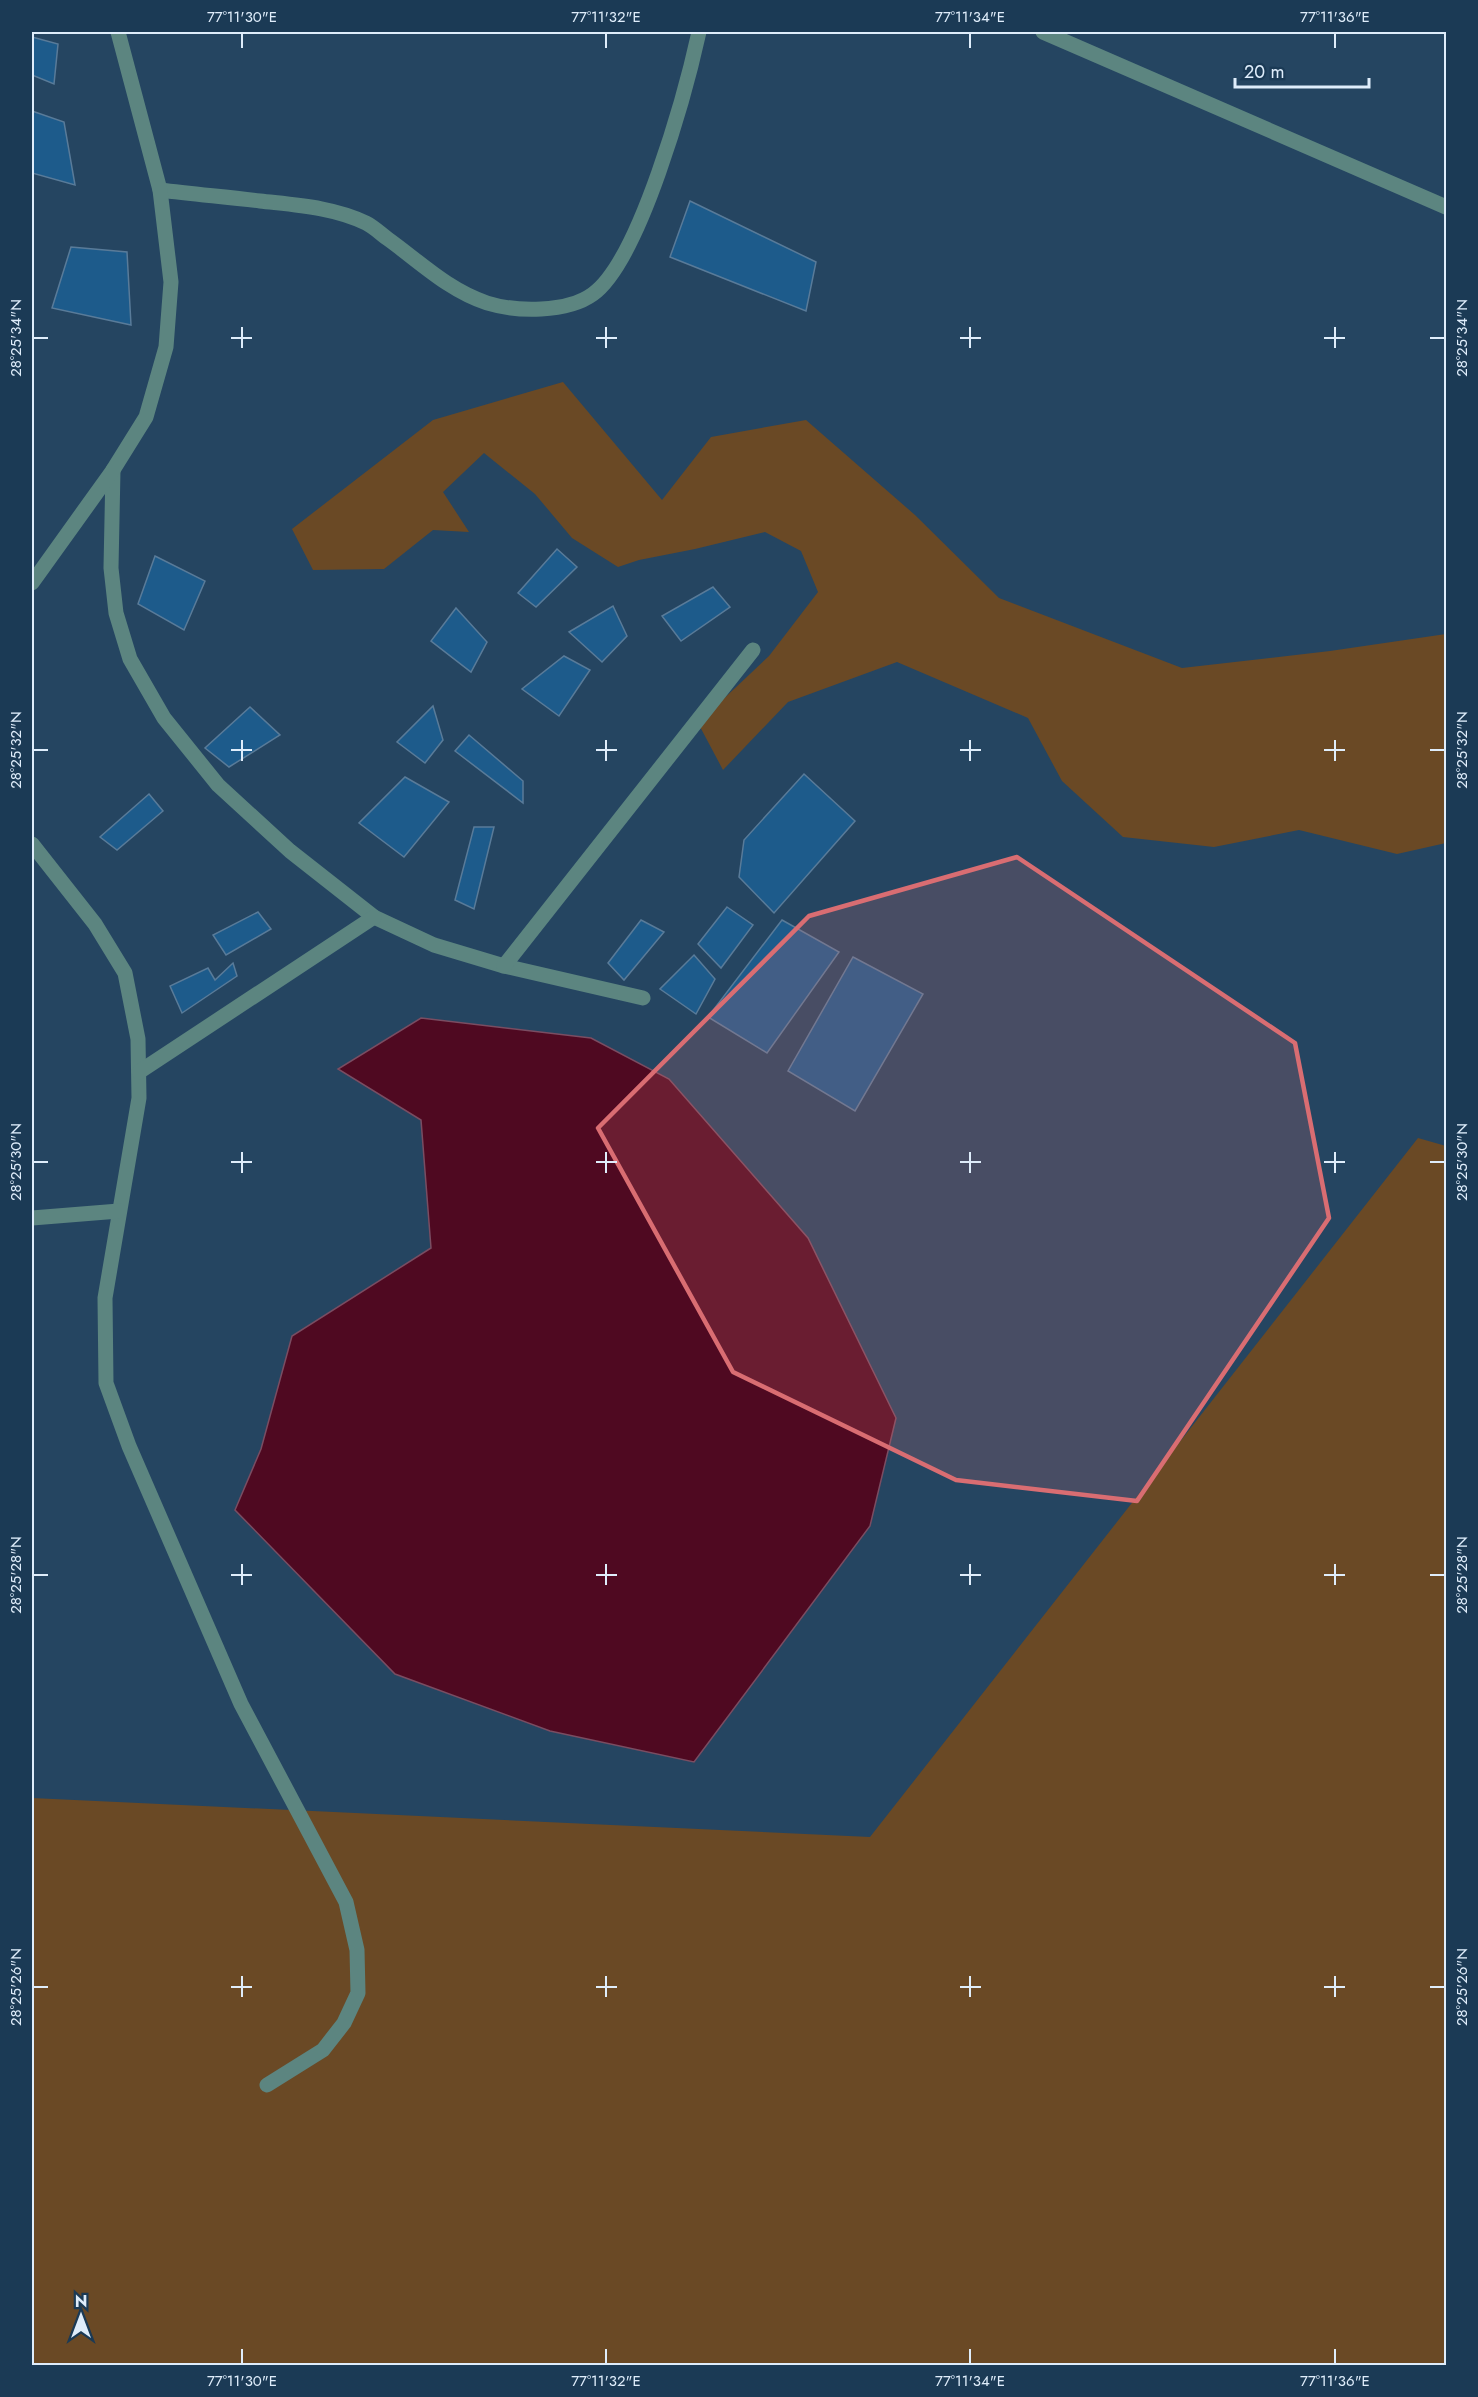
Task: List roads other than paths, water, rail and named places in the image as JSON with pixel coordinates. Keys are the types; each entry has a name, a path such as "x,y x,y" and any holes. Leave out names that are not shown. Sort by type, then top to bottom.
{"street":[{"path":"32,583 113,470 146,417 166,347 171,282 160,190 118,32"},
{"path":"160,190 316,207 366,223 443,283 487,303 533,310 562,307 592,295 612,273 639,224 672,133 699,32"},
{"path":"1043,32 1446,207"},
{"path":"113,470 111,568 116,613 130,658 164,718 218,785 290,851 374,917 434,945 504,966 643,998"},
{"path":"504,966 753,650"},
{"path":"32,844 95,924 124,973 138,1039 139,1098 105,1298 106,1383 129,1446 241,1704 346,1902 357,1950 358,1993 344,2023 323,2050 267,2085"},
{"path":"139,1072 374,917"},
{"path":"32,1218 119,1211"}]}
